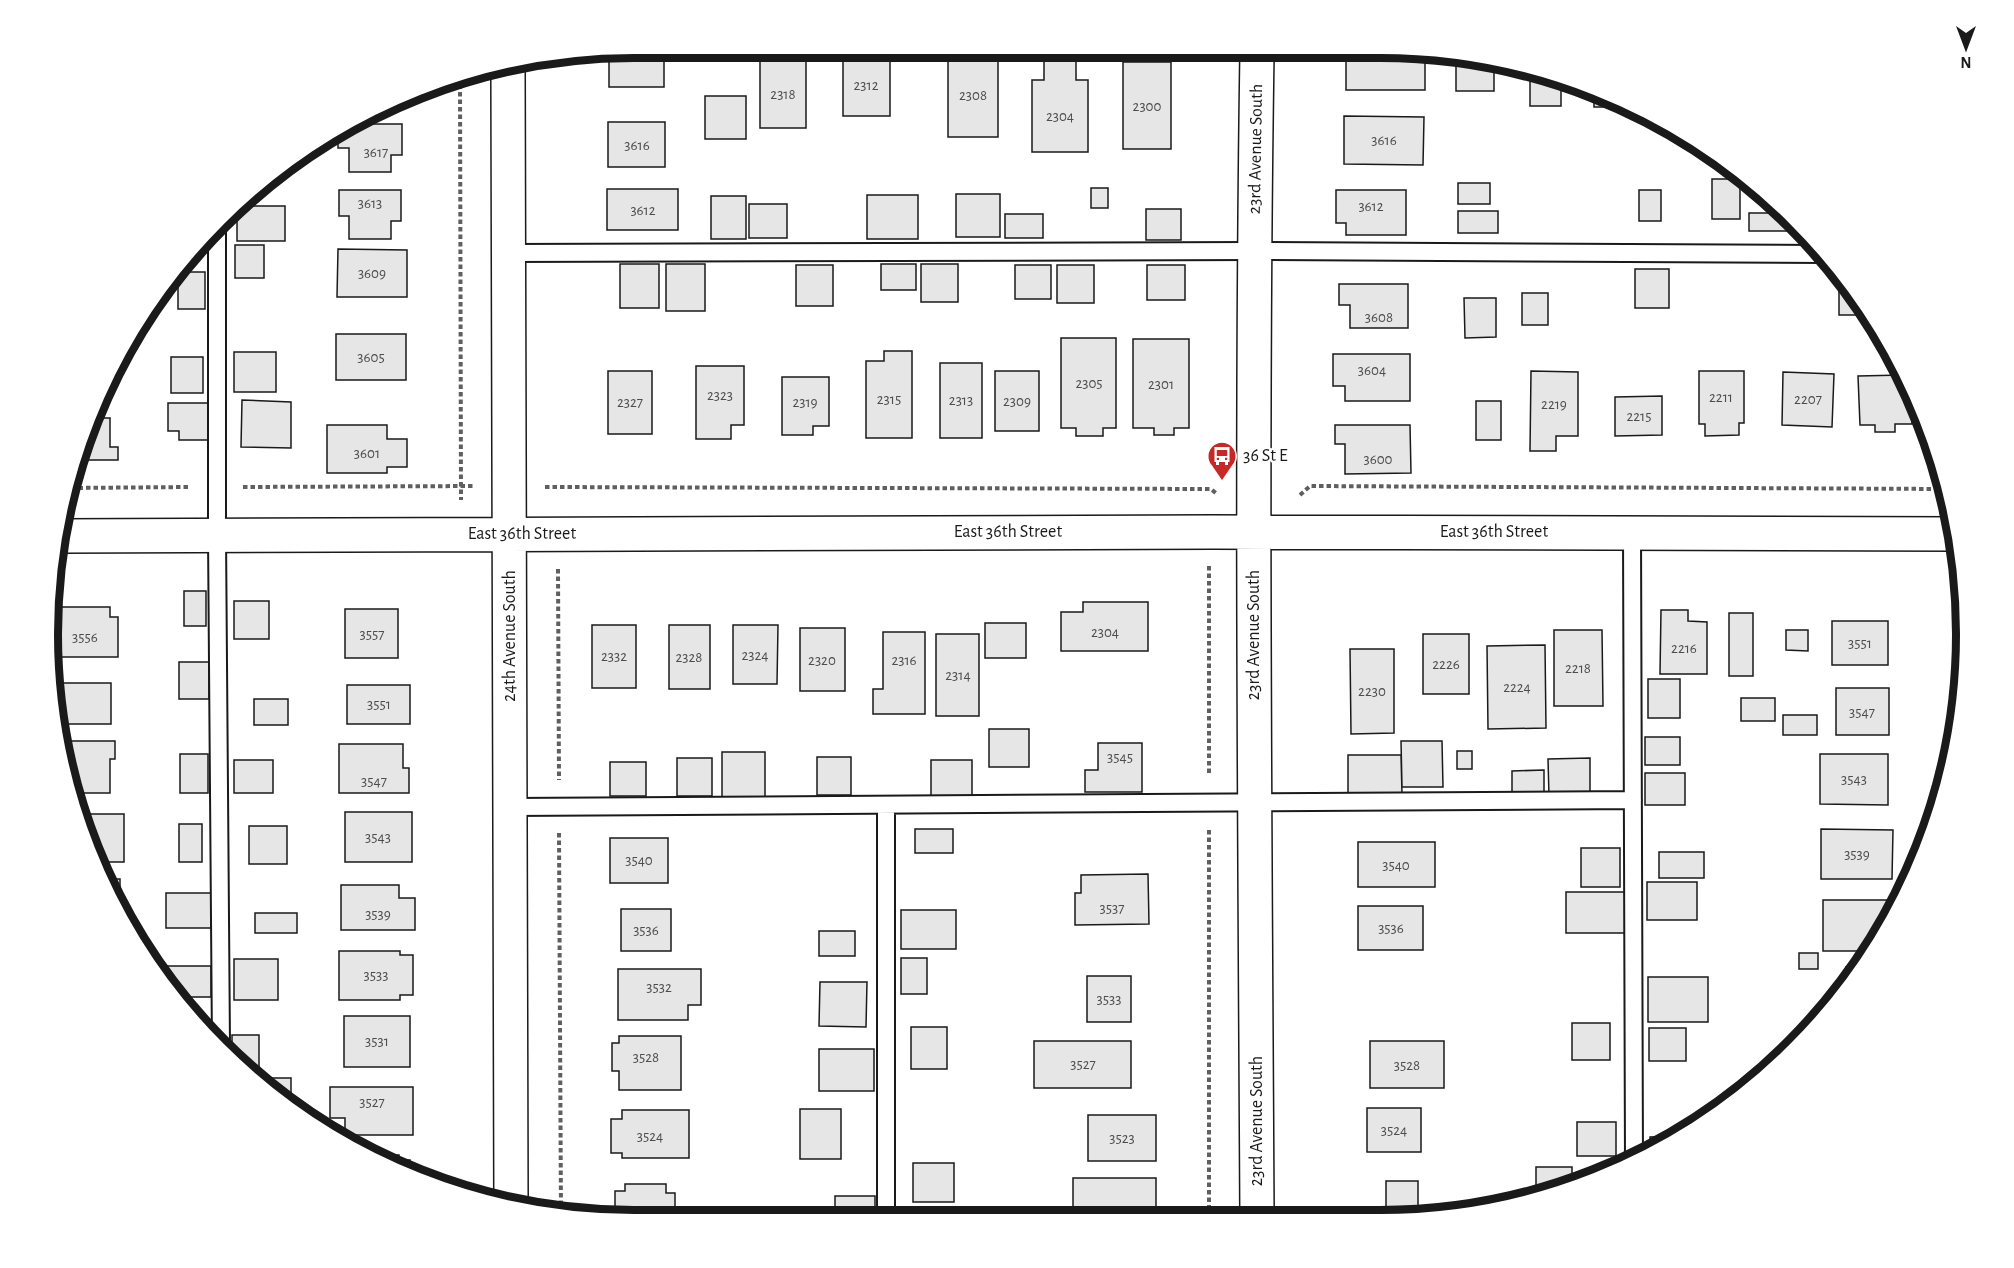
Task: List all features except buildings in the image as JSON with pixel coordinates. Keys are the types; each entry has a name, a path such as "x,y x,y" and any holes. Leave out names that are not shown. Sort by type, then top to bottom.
{"street":[{"name":"23rd Avenue South","path":"1257,58 1254,250 1254,802 1257,1210"},
{"name":"24th Avenue South","path":"508,73 511,1196"},
{"name":"East 36th Street","path":"67,536 1254,532 1946,534"}],"lane":[{"path":"217,238 221,1034"},
{"path":"508,253 1254,250 1812,254"},
{"path":"1632,533 1634,1150"},
{"path":"511,807 1633,800"},
{"path":"886,805 886,1210"}],"path":[{"path":"460,86 461,504"},
{"path":"1300,496 1310,486 1937,489"},
{"path":"77,488 481,487"},
{"path":"535,488 1211,489 1219,496"},
{"path":"558,559 561,1205"},
{"path":"1209,565 1209,1210"}],"place":[{"name":"36 St E","path":"1222,482"}]}
